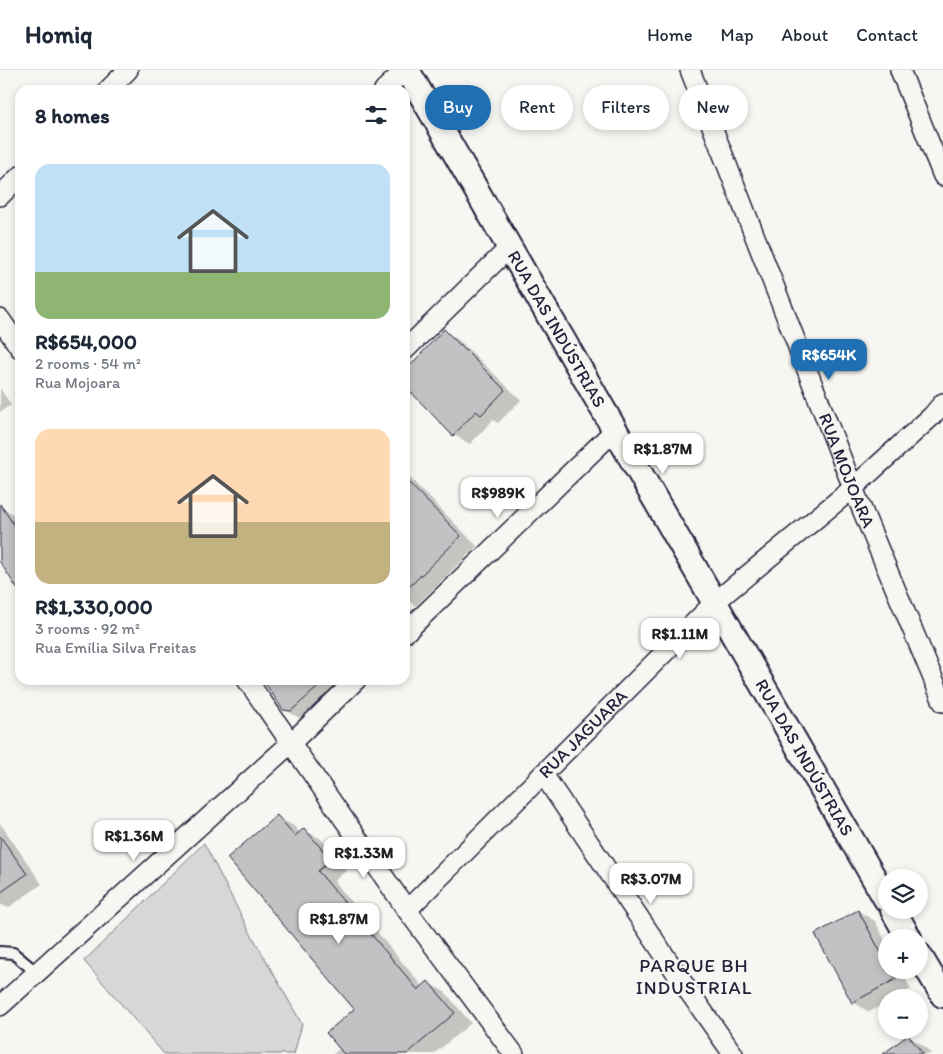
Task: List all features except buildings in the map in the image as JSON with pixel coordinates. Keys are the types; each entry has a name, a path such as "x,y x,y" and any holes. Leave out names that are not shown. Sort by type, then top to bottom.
{"street":[{"path":"113,85 128,70"},
{"path":"390,85 406,70"},
{"name":"RUA DAS INDÚSTRIAS","path":"406,70 878,885"},
{"name":"RUA MOJOARA","path":"690,70 853,488 943,702"},
{"path":"900,70 943,176"},
{"path":"0,196 15,181"},
{"path":"410,345 509,248"},
{"path":"0,319 15,341"},
{"name":"RUA JAGUARA","path":"407,910 714,602 853,488 932,416 943,403"},
{"path":"410,628 615,430"},
{"path":"250,685 407,910 514,1054"},
{"path":"0,1006 291,743 351,685"},
{"path":"543,774 681,981 733,1054"},
{"path":"928,970 943,995"}],"lane":[{"path":"0,952 13,953 37,973"}],"shaded area":[{"path":"204,843 247,927 302,1024 294,1054 164,1054 84,961"}],"district":[{"name":"PARQUE BH INDUSTRIAL","path":"694,976"}]}
